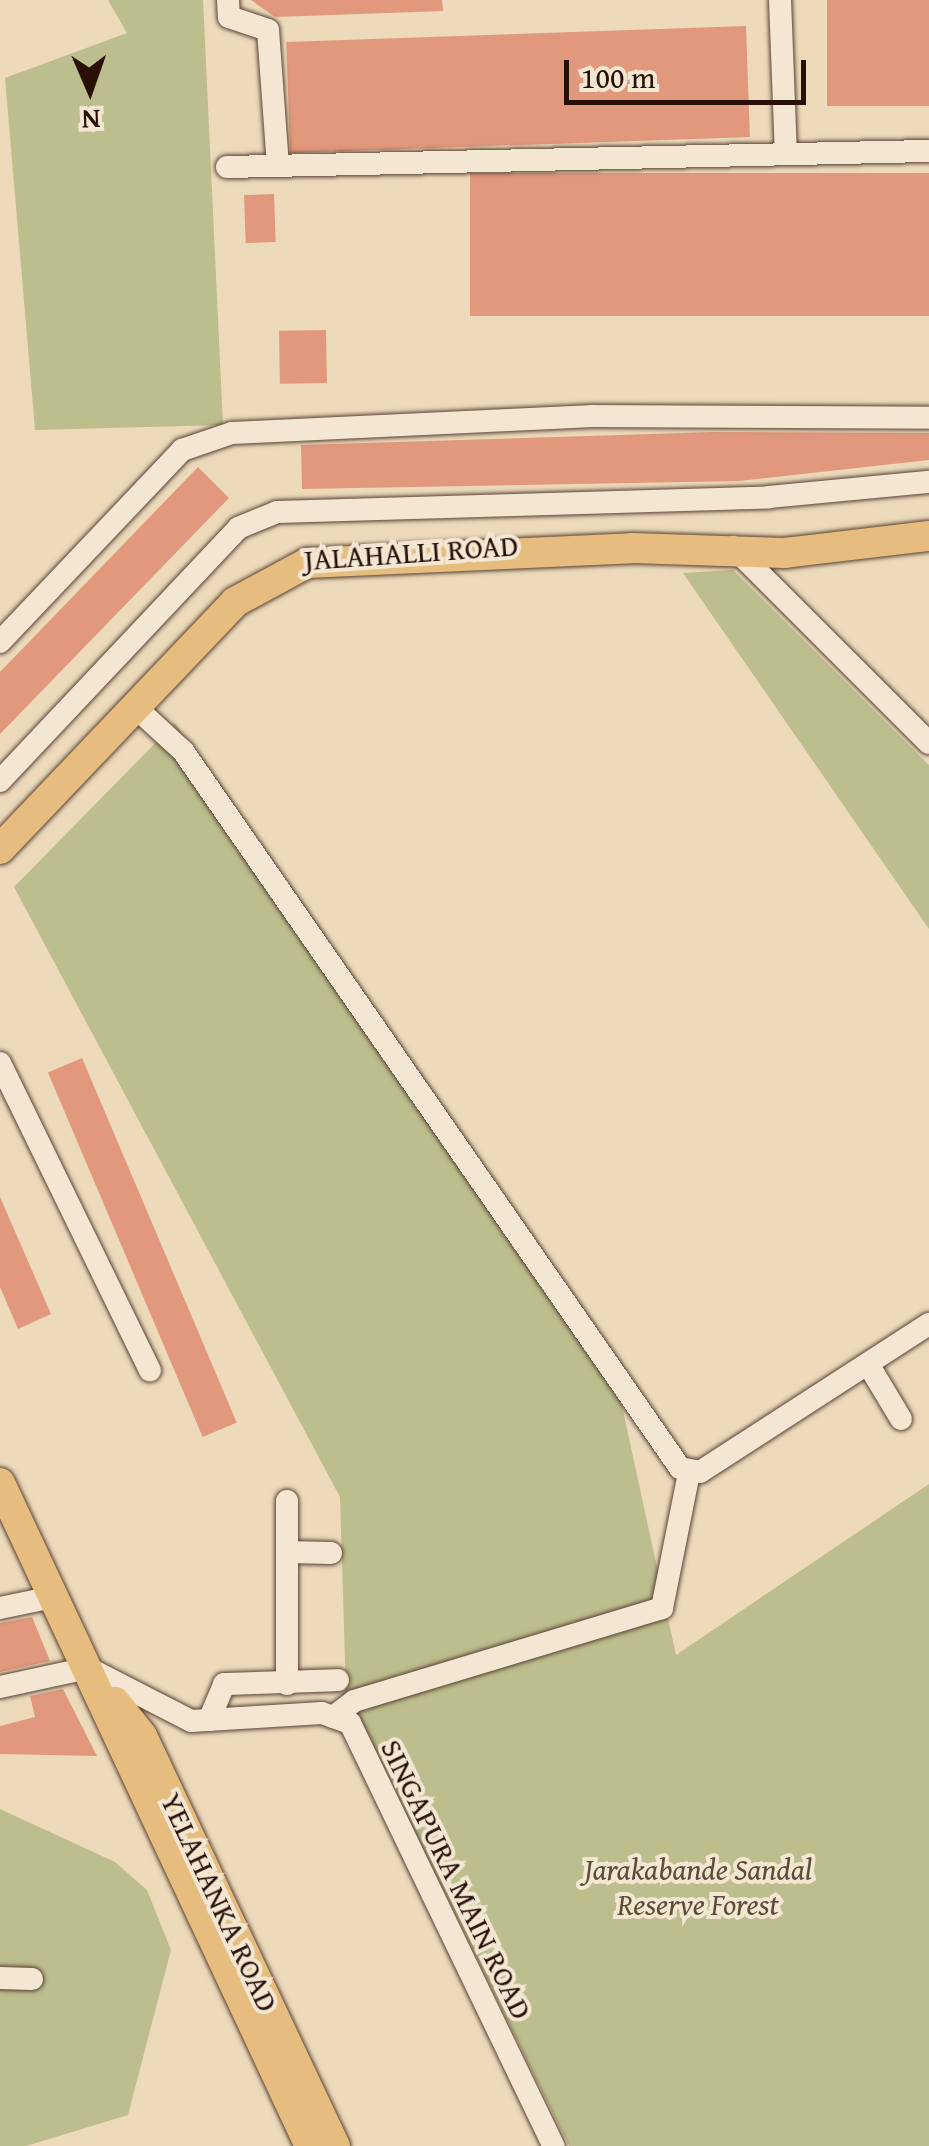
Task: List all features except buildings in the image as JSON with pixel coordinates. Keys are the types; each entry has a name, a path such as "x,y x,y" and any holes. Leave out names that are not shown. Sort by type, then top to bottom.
{"main road":[{"name":"JALAHALLI ROAD","path":"0,849 235,602 307,563 386,553 732,544 929,522"},
{"path":"732,544 929,536"},
{"name":"JALAHALLI ROAD","path":"0,828 168,645 265,568 390,547 732,544"},
{"name":"YELAHANKA ROAD","path":"0,1483 10,1526 54,1597 294,2085 335,2146"},
{"name":"YELAHANKA ROAD","path":"294,2085 310,2146"}],"street":[{"path":"228,0 229,17 268,30 278,166"},
{"path":"780,0 786,154"},
{"path":"227,167 929,151"},
{"path":"0,642 182,450 232,433 594,416 929,418"},
{"path":"0,781 238,528 277,512 770,497 929,482"},
{"path":"732,544 929,743"},
{"path":"0,1688 88,1668 191,1721 333,1717 354,1701 662,1608 689,1472 183,751 134,705"},
{"path":"0,1063 150,1370"},
{"path":"689,1472 929,1324"},
{"path":"868,1364 901,1419"},
{"path":"287,1500 287,1684"},
{"path":"287,1552 330,1552"},
{"path":"0,1608 54,1597"},
{"path":"209,1720 224,1684 338,1680"},
{"name":"SINGAPURA MAIN ROAD","path":"333,1717 350,1723 554,2146"},
{"path":"0,1978 32,1979"}],"green space":[{"path":"108,0 203,0 223,425 35,430 5,78 127,33"},
{"path":"733,570 929,765 929,929 683,573"},
{"name":"Jarakabande Sandal Reserve Forest","path":"175,723 614,1369 676,1655 929,1484 929,2146 569,2146 346,1692 340,1497 14,887"},
{"path":"0,1809 115,1862 147,1890 171,1950 128,2115 26,2146 0,2146"}]}
